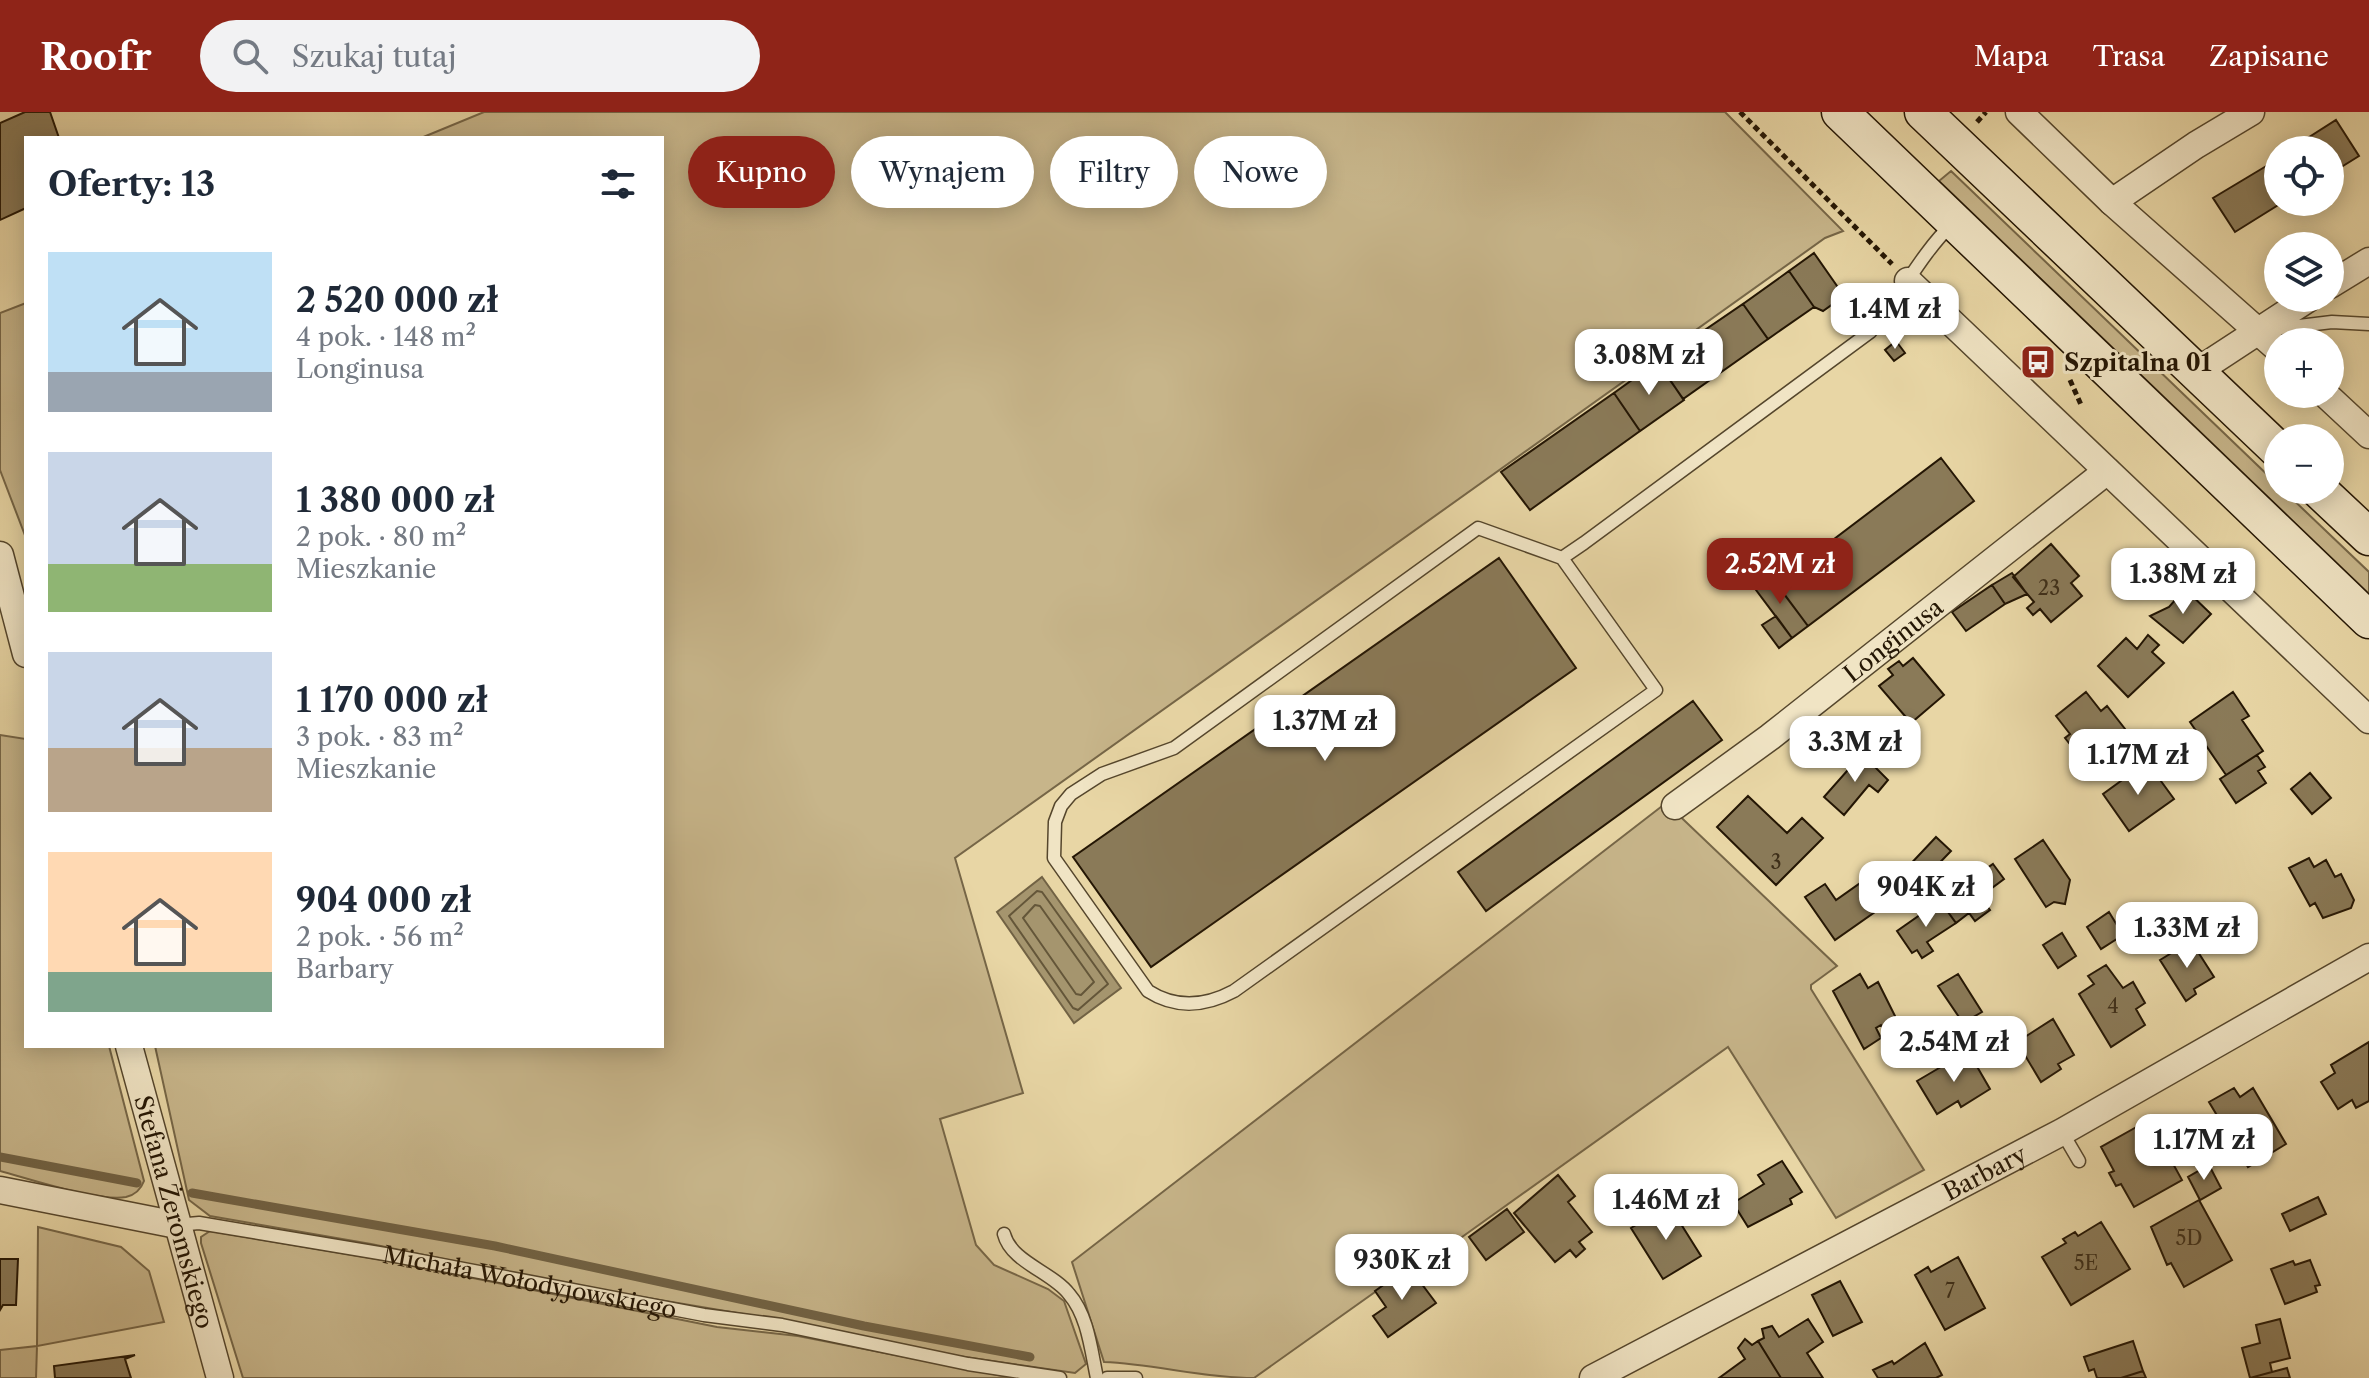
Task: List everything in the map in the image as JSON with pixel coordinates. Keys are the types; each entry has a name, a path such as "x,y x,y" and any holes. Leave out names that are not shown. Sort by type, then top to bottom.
{"main road":[{"path":"1840,112 2369,620"},
{"path":"1923,112 2264,437"},
{"path":"2334,504 2369,537"}],"street":[{"path":"2019,112 2112,202 2264,336"},
{"path":"2112,202 2251,112"},
{"path":"2344,276 2369,261"},
{"path":"1908,281 2369,720"},
{"path":"2196,372 2287,312"},
{"path":"2340,408 2369,435"},
{"name":"Longinusa","path":"1675,806 1770,737 2107,471"},
{"path":"0,555 7,612 24,650"},
{"name":"Barbary","path":"1593,1378 2062,1132 2369,957"},
{"name":"Stefana Żeromskiego","path":"130,1048 220,1378"},
{"name":"Michała Wołodyjowskiego","path":"0,1190 177,1225"}],"lane":[{"path":"1562,558 1870,332 1930,245 1954,221"},
{"path":"2258,330 2332,322 2369,324"},
{"path":"1478,528 1562,558 1656,690 1234,991 1196,1004 1168,1000 1148,991 1054,858 1055,822 1071,794 1102,774 1174,748 1478,528"},
{"path":"2062,1132 2079,1161"},
{"name":"Michała Wołodyjowskiego","path":"177,1225 199,1223 385,1254 704,1315 782,1325 968,1364 1060,1378"},
{"path":"1004,1234 1007,1244 1020,1256 1069,1294 1085,1324 1097,1378"},
{"path":"1107,1378 1136,1378"}],"path":[{"path":"1740,112 1908,281"}],"shaded area":[{"path":"484,112 1725,112 1843,231 1825,238 955,858 1023,1093 940,1119 976,1245 994,1265 1048,1289 1064,1301 1086,1364 1075,1373 923,1351 796,1323 565,1284 371,1244 210,1216 189,1200 155,1048 664,1048 664,136 426,136"},
{"path":"1951,171 2264,472 2264,493 1939,181"},
{"path":"24,304 24,533 0,470 0,313"},
{"path":"2275,504 2298,504 2369,572 2369,594"},
{"path":"0,735 24,739 24,1048 110,1048 144,1181 132,1195 114,1198 82,1193 0,1171"},
{"path":"1666,803 1837,966 1811,985 1811,989 1924,1170 1836,1218 1728,1047 1455,1242 1451,1238 1254,1378 1104,1362 1072,1262"},
{"path":"38,1227 121,1247 149,1271 164,1322 37,1346"},
{"path":"210,1231 383,1260 717,1327 798,1336 1013,1378 243,1378 201,1243 201,1237"},
{"path":"37,1346 36,1378 0,1378 0,1350"}],"water":[{"path":"1042,877 1121,988 1074,1023 997,912"}],"building":[{"path":"25,112 50,112 58,136 24,136 24,209 0,220 0,123"},
{"path":"2336,120 2359,156 2344,165 2344,136 2311,136"},
{"path":"2264,167 2264,214 2235,232 2213,198"},
{"path":"1814,253 1844,296 1823,311 1814,307 1789,271"},
{"path":"1789,271 1814,307 1768,339 1743,304"},
{"path":"1743,304 1768,339 1683,399 1658,362"},
{"path":"1896,341 1905,353 1894,361 1885,350"},
{"path":"1657,362 1684,400 1640,431 1614,393"},
{"path":"1614,393 1640,431 1530,510 1501,472"},
{"path":"1941,458 1974,501 1808,626 1776,583"},
{"path":"2051,544 2079,576 2071,583 2082,596 2051,622 2040,609 2033,615 2027,608 2034,602 2013,577"},
{"path":"1499,558 1576,668 1151,967 1073,857"},
{"path":"2012,573 2027,594 2005,604 1992,585"},
{"path":"1769,574 1808,626 1792,638 1753,586"},
{"path":"1992,585 2005,604 1966,631 1952,612"},
{"path":"2185,589 2211,614 2183,643 2150,616 2169,607"},
{"path":"1776,616 1792,638 1779,648 1762,625"},
{"path":"2148,635 2159,645 2152,652 2164,663 2128,697 2098,666 2126,638 2137,649"},
{"path":"1913,658 1944,695 1911,723 1879,686 1893,675 1888,669 1899,661 1903,666"},
{"path":"2086,692 2101,711 2107,706 2129,734 2088,767 2065,738 2070,734 2056,716"},
{"path":"2233,692 2249,716 2242,720 2263,751 2226,775 2190,722"},
{"path":"1693,701 1722,740 1486,911 1458,872"},
{"path":"1862,754 1888,780 1878,792 1869,785 1844,815 1824,797"},
{"path":"2257,755 2265,767 2258,771 2266,783 2236,803 2220,779"},
{"path":"2147,762 2174,799 2129,831 2103,794"},
{"path":"2310,773 2331,798 2312,814 2291,789"},
{"path":"1748,796 1787,833 1802,818 1823,838 1776,885 1717,827"},
{"path":"1936,837 1951,851 1919,884 1904,871"},
{"path":"2043,840 2070,880 2065,904 2054,902 2046,907 2015,859"},
{"path":"2309,858 2314,867 2326,860 2335,877 2341,874 2354,900 2351,908 2323,918 2315,903 2310,906 2289,868"},
{"path":"1993,864 2004,879 1980,897 1990,910 1975,921 1969,913 1956,923 1940,901"},
{"path":"1883,867 1902,893 1835,940 1805,897 1825,884 1836,900"},
{"path":"1940,901 1956,923 1927,942 1933,951 1922,958 1917,950 1912,953 1897,931"},
{"path":"2109,912 2123,935 2101,949 2087,927"},
{"path":"2062,933 2076,956 2058,968 2043,945"},
{"path":"2191,941 2214,977 2194,989 2196,994 2186,1001 2160,960"},
{"path":"2106,965 2123,988 2133,982 2145,1003 2136,1009 2145,1025 2111,1047 2079,994 2094,984 2088,976"},
{"path":"1860,974 1868,988 1878,982 1897,1020 1884,1029 1881,1025 1876,1028 1881,1038 1864,1049 1833,991"},
{"path":"1958,974 1982,1012 1963,1023 1938,986"},
{"path":"2053,1019 2074,1055 2058,1064 2061,1069 2041,1082 2017,1042"},
{"path":"2369,1042 2369,1101 2356,1108 2352,1100 2338,1109 2321,1082 2335,1073 2331,1065"},
{"path":"1968,1051 1990,1089 1961,1107 1958,1101 1937,1114 1917,1081"},
{"path":"2234,1088 2240,1097 2253,1088 2286,1144 2248,1167 2209,1102"},
{"path":"2149,1120 2182,1180 2134,1207 2121,1184 2116,1186 2109,1173 2114,1171 2101,1147"},
{"path":"1782,1161 1802,1192 1790,1199 1792,1204 1748,1227 1733,1203 1764,1184 1758,1175"},
{"path":"2209,1165 2221,1188 2200,1200 2188,1177"},
{"path":"1558,1175 1575,1196 1568,1202 1592,1232 1579,1242 1585,1249 1576,1257 1570,1250 1555,1262 1514,1213"},
{"path":"2318,1197 2326,1214 2290,1231 2282,1214"},
{"path":"2199,1200 2232,1260 2184,1287 2171,1263 2167,1265 2151,1227"},
{"path":"1669,1205 1701,1256 1663,1279 1631,1228"},
{"path":"1507,1209 1524,1232 1486,1260 1469,1237"},
{"path":"2101,1222 2130,1269 2071,1305 2042,1257 2066,1243 2063,1239 2075,1232 2078,1236"},
{"path":"1958,1257 1985,1308 1945,1330 1915,1275 1928,1267 1931,1272"},
{"path":"0,1259 18,1259 16,1305 3,1305 0,1310"},
{"path":"2310,1260 2320,1285 2315,1286 2317,1292 2285,1304 2271,1269 2293,1261 2295,1265"},
{"path":"1409,1267 1436,1303 1388,1337 1373,1316 1386,1307 1375,1291"},
{"path":"1840,1281 1862,1322 1833,1336 1812,1295"},
{"path":"1808,1319 1823,1342 1807,1353 1823,1378 1781,1378 1758,1341 1764,1338 1762,1329 1772,1326 1779,1337"},
{"path":"2280,1319 2290,1358 2270,1363 2272,1372 2250,1378 2242,1348 2260,1343 2256,1325"},
{"path":"1745,1339 1752,1345 1758,1341 1781,1378 1719,1378 1745,1359 1738,1348"},
{"path":"2133,1341 2143,1371 2121,1378 2097,1378 2094,1369 2089,1371 2084,1357"},
{"path":"1925,1343 1942,1375 1936,1378 1878,1378 1873,1370 1892,1361 1894,1364"},
{"path":"135,1355 125,1359 131,1378 55,1378 54,1366"},
{"path":"2287,1368 2290,1378 2250,1378 2272,1372"},
{"path":"2143,1371 2146,1378 2121,1378"}],"waterway":[{"path":"0,1157 137,1183"},
{"path":"192,1193 495,1246 864,1326 1030,1357"}],"place":[{"name":"Szpitalna 01","path":"2038,362"}]}
